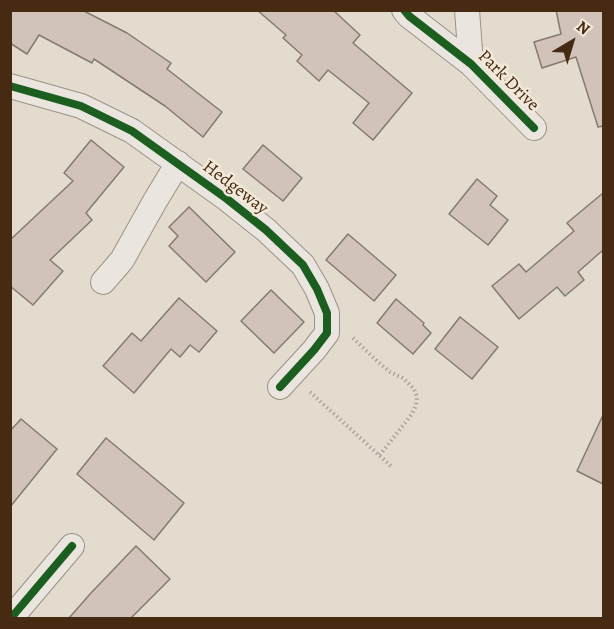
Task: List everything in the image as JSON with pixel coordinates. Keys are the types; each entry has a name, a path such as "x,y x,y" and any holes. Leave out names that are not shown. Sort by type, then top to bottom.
{"street":[{"name":"Park Drive","path":"404,10 471,64 534,128"},
{"name":"Park Drive","path":"467,10 471,64"},
{"name":"Hedgeway","path":"10,86 81,106 132,131 178,163 266,230 303,265 327,313"},
{"name":"Hedgeway","path":"103,282 122,260 178,163"},
{"path":"286,381 327,333 327,313"},
{"path":"10,618 72,546"}],"path":[{"path":"327,313 378,362 414,388 417,397 412,414 379,456"},
{"path":"286,381 392,467"}],"building":[{"path":"10,10 82,10 127,33 171,63 167,69 222,112 203,137 165,106 94,59 92,63 39,35 27,54 10,43"},
{"path":"257,10 333,10 360,35 353,43 412,93 373,140 353,123 369,103 328,70 319,81 297,61 302,55 283,38 286,35"},
{"path":"556,10 603,10 603,126 598,127 576,57 542,68 534,42 561,34"},
{"path":"91,140 124,167 86,213 92,220 50,260 63,271 33,305 10,286 10,240 73,181 64,173"},
{"path":"263,145 302,178 283,201 243,169"},
{"path":"477,179 497,196 490,205 508,220 488,245 449,214"},
{"path":"603,193 603,250 578,272 584,280 565,296 557,287 519,319 492,286 519,264 526,272 574,231 567,223"},
{"path":"189,207 235,252 206,282 169,246 178,236 169,227"},
{"path":"348,234 396,275 374,301 326,260"},
{"path":"271,290 304,322 274,353 241,321"},
{"path":"179,298 217,331 199,352 190,345 180,357 171,349 134,393 103,366 132,333 141,341"},
{"path":"396,299 424,323 423,325 431,333 413,354 377,323"},
{"path":"460,317 498,347 472,379 435,349"},
{"path":"603,415 603,484 577,471"},
{"path":"21,419 57,449 10,507 10,431"},
{"path":"106,438 184,503 154,540 77,474"},
{"path":"136,546 170,579 131,618 69,618 91,593"}],"cycle path":[{"path":"404,10 471,64 534,128"},
{"path":"10,86 81,106 132,131 227,199 266,230 303,265 327,313 327,333 280,387"},
{"path":"11,618 72,546"}]}
